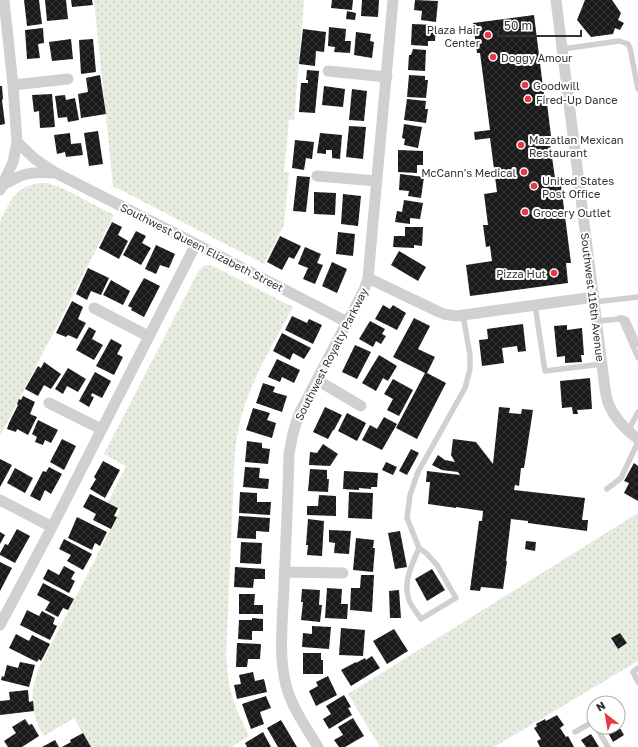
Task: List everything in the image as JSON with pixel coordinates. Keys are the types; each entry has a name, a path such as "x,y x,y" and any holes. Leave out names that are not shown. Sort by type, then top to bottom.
{"street":[{"path":"1,188 13,162 17,142 13,85 4,28 4,0"},
{"name":"Southwest Royalty Parkway","path":"318,747 291,701 283,672 282,628 289,454 293,433 299,414 364,290 368,278 393,0"},
{"name":"Southwest 116th Avenue","path":"556,0 605,389 608,404 615,418 638,439"},
{"path":"328,70 386,77"},
{"path":"13,85 68,79"},
{"name":"Southwest Queen Elizabeth Street","path":"17,142 35,159 56,173 347,322"},
{"name":"Southwest Queen Elizabeth Street","path":"1,188 14,178 27,174 40,172 56,173"},
{"path":"317,176 377,181"},
{"path":"1,621 52,527 196,244"},
{"path":"368,278 444,314 456,316 535,305 594,299"},
{"path":"94,308 148,336"},
{"path":"317,380 361,406"},
{"path":"49,403 101,429"},
{"path":"0,500 52,527"},
{"path":"285,572 343,572"}],"lane":[{"path":"562,49 619,41 628,44 638,90"},
{"path":"594,299 638,297"},
{"path":"535,305 545,371 602,364"},
{"path":"419,548 408,576 407,586 408,599 421,619 456,598 437,565 419,548 407,518 410,495 418,472 465,388 470,369 470,355 463,315"},
{"path":"597,321 618,318 627,320 638,345"},
{"path":"618,318 622,321 638,358"},
{"path":"628,430 638,412"},
{"path":"607,489 621,478 638,442"},
{"path":"638,668 633,672 638,682"},
{"path":"575,732 586,725"},
{"path":"601,735 608,747"}],"shaded area":[{"path":"94,0 304,0 294,120 289,120 284,172 289,173 284,225 264,264 113,186"},
{"path":"40,183 47,183 60,187 114,215 0,436 0,221 11,201 19,191"},
{"path":"205,265 213,266 293,307 251,389 240,422 235,449 226,657 231,692 249,736 231,747 91,747 74,718 44,736 35,717 32,697 34,682 39,668 121,509 108,502 126,466 104,454 199,270"},
{"path":"638,513 638,661 494,747 380,747 348,694"}],"building":[{"path":"24,0 39,0 42,24 27,26"},
{"path":"45,0 66,0 68,19 47,21"},
{"path":"71,0 92,0 93,5 72,7"},
{"path":"332,0 353,0 352,10 331,8"},
{"path":"362,0 379,0 378,17 361,16"},
{"path":"415,0 438,1 436,22 421,20 422,11 414,10"},
{"path":"585,0 612,0 621,13 618,20 624,23 620,30 615,28 613,34 591,37 577,20"},
{"path":"347,11 356,13 355,20 346,19"},
{"path":"534,15 544,95 546,95 551,136 549,136 556,185 561,185 571,263 566,263 568,283 470,296 466,265 492,261 490,246 486,247 483,225 488,225 484,194 497,192 490,138 475,140 474,132 490,130 480,53 477,53 473,23"},
{"path":"412,24 436,25 435,41 428,41 428,46 411,45"},
{"path":"329,27 346,29 345,41 351,41 350,53 334,52 335,47 328,46"},
{"path":"43,28 44,43 38,44 40,58 27,59 25,30"},
{"path":"303,29 326,32 324,52 316,51 315,66 299,64"},
{"path":"356,32 371,34 370,41 374,42 372,58 354,55"},
{"path":"71,39 73,59 52,61 49,42"},
{"path":"93,39 96,72 81,74 79,40"},
{"path":"413,49 426,50 425,71 408,70 409,55 411,55"},
{"path":"307,70 319,71 315,113 299,112 301,83 308,83 308,80 306,80"},
{"path":"100,75 106,114 81,118 78,94 88,92 86,78"},
{"path":"409,75 425,76 425,80 428,80 426,98 407,97"},
{"path":"0,86 2,86 5,124 0,125"},
{"path":"324,86 345,89 343,107 322,105"},
{"path":"352,89 367,91 364,121 349,120"},
{"path":"52,94 55,127 40,128 39,111 34,112 32,95"},
{"path":"65,95 66,100 75,98 79,120 68,122 67,117 58,118 55,96"},
{"path":"407,99 426,101 425,109 428,109 426,123 404,120"},
{"path":"404,124 422,127 418,148 404,145 405,139 402,138"},
{"path":"349,126 366,127 363,159 346,157"},
{"path":"98,131 103,164 89,166 84,133"},
{"path":"70,133 71,144 81,143 83,155 66,157 65,152 57,154 54,135"},
{"path":"320,133 342,135 340,159 332,158 332,150 326,150 326,154 317,153"},
{"path":"295,140 314,142 312,159 306,158 304,170 292,168"},
{"path":"398,150 423,151 423,165 417,165 417,173 398,172"},
{"path":"400,174 424,177 421,198 408,196 409,191 399,190"},
{"path":"297,176 310,177 306,212 293,211"},
{"path":"314,192 336,193 335,215 314,214"},
{"path":"343,194 361,196 358,226 341,224"},
{"path":"404,200 423,203 420,219 410,218 410,224 395,222 397,211 402,212"},
{"path":"112,222 122,227 118,235 128,241 119,259 99,248"},
{"path":"405,227 423,227 422,246 414,245 414,248 393,247 394,236 405,236"},
{"path":"136,231 146,236 142,243 151,248 141,265 123,255"},
{"path":"338,232 355,234 353,256 336,254"},
{"path":"280,236 301,246 294,259 289,257 282,270 267,262"},
{"path":"156,245 175,254 169,268 160,265 156,274 145,269"},
{"path":"305,247 321,254 317,263 323,265 315,284 303,279 308,268 298,264"},
{"path":"399,251 426,267 418,281 391,265"},
{"path":"332,262 347,269 337,293 322,286"},
{"path":"88,268 109,278 101,295 91,291 87,300 76,294"},
{"path":"144,278 160,286 144,317 131,310 132,308 128,306"},
{"path":"111,280 130,291 123,305 103,295"},
{"path":"72,301 83,307 78,319 86,323 77,339 68,335 66,337 56,333"},
{"path":"383,305 390,309 393,305 406,313 397,330 375,319"},
{"path":"292,316 307,323 309,319 322,325 313,344 285,330"},
{"path":"414,318 430,326 418,349 435,357 427,373 446,383 417,439 396,428 425,373 393,357"},
{"path":"370,321 385,329 382,334 386,336 381,344 376,341 373,347 359,339"},
{"path":"523,324 526,351 518,352 517,346 502,348 504,363 482,366 479,340 488,339 487,329"},
{"path":"567,325 567,330 582,328 584,355 581,355 582,362 565,363 565,356 557,357 554,326"},
{"path":"89,327 96,331 92,339 103,345 94,360 76,350"},
{"path":"282,333 311,348 304,359 293,353 290,360 273,351"},
{"path":"111,339 122,345 117,354 123,357 114,375 96,366"},
{"path":"355,345 371,352 357,379 342,372"},
{"path":"379,355 397,366 388,381 383,378 376,391 362,383"},
{"path":"277,359 300,370 294,383 282,377 280,382 268,377"},
{"path":"44,362 61,374 51,389 44,385 38,396 25,389 38,366 41,368"},
{"path":"68,368 86,379 78,392 67,386 63,394 55,389"},
{"path":"95,372 111,381 102,398 92,393 91,396 94,397 89,407 79,401"},
{"path":"590,378 592,409 577,410 578,414 573,414 572,407 562,408 560,381"},
{"path":"393,379 413,390 399,416 387,410 393,399 384,394"},
{"path":"263,383 275,387 273,392 287,396 282,412 256,403"},
{"path":"23,396 35,402 30,414 37,417 28,435 17,429 16,432 7,429 18,405 19,399 21,400"},
{"path":"325,407 342,415 328,439 313,432"},
{"path":"499,407 510,408 509,413 521,414 522,409 533,410 524,468 521,468 519,486 515,485 514,490 585,498 582,520 588,520 587,531 528,523 528,521 511,519 503,589 481,587 480,591 470,590 479,521 482,521 483,511 428,504 430,482 426,482 427,471 460,475 458,472 442,470 432,465 438,455 445,460 455,462 451,455 453,439 476,442 493,464"},
{"path":"253,408 270,413 267,420 276,423 272,438 246,430"},
{"path":"347,413 366,423 357,441 338,431"},
{"path":"384,417 397,424 382,450 362,440 370,425 377,429"},
{"path":"38,420 58,430 51,443 45,440 43,445 35,442 37,437 32,434"},
{"path":"62,439 76,446 64,470 50,462"},
{"path":"247,441 262,443 262,448 270,449 268,464 245,462"},
{"path":"323,444 338,454 330,466 309,465 310,452 317,453"},
{"path":"411,449 419,453 407,475 399,471"},
{"path":"0,459 12,465 0,487"},
{"path":"103,461 120,470 105,498 90,489 96,479 94,477"},
{"path":"386,462 397,467 393,475 382,470"},
{"path":"634,463 638,466 638,501 624,493 629,483 624,481"},
{"path":"49,467 62,474 51,494 45,490 40,501 30,496 43,471 46,472"},
{"path":"245,467 260,468 259,478 269,479 268,489 243,487"},
{"path":"15,468 33,478 25,493 7,483"},
{"path":"310,469 327,470 327,479 329,479 328,492 308,491"},
{"path":"344,471 378,473 377,487 371,487 371,489 359,488 359,490 343,489"},
{"path":"240,492 257,493 257,502 271,502 270,515 239,513"},
{"path":"349,492 373,493 372,519 348,518"},
{"path":"90,494 118,508 114,516 117,517 111,529 93,520 96,514 83,507"},
{"path":"319,495 336,496 336,516 307,515 307,506 318,506"},
{"path":"239,516 270,518 269,532 256,531 256,539 237,538"},
{"path":"77,517 107,532 100,546 95,543 92,550 68,538"},
{"path":"308,519 324,521 322,556 307,555 308,545 306,545"},
{"path":"17,529 30,536 15,563 0,555 0,553 5,544 8,545"},
{"path":"329,530 351,531 349,554 334,553 335,543 329,542"},
{"path":"400,531 407,567 395,569 388,533"},
{"path":"0,532 5,535 0,544"},
{"path":"356,538 374,540 373,548 375,548 373,572 353,570"},
{"path":"64,539 92,554 83,570 67,561 71,555 59,549"},
{"path":"526,541 536,542 535,551 525,549"},
{"path":"241,542 262,543 261,564 240,563"},
{"path":"0,562 12,568 0,591"},
{"path":"64,566 75,572 71,579 75,581 69,593 43,579 48,569 59,575"},
{"path":"235,567 265,569 265,579 254,579 253,588 234,587"},
{"path":"432,569 445,590 427,601 415,579"},
{"path":"361,575 374,575 372,612 350,610 351,588 360,588"},
{"path":"43,583 74,599 68,610 63,608 58,617 45,610 50,602 37,595"},
{"path":"327,588 342,589 341,604 348,604 347,619 325,618"},
{"path":"302,589 320,590 319,605 322,605 320,622 301,620 303,602 301,602"},
{"path":"399,590 401,618 390,618 389,591"},
{"path":"239,594 255,594 254,605 263,605 263,614 239,614"},
{"path":"27,610 39,616 42,611 55,618 53,624 57,626 50,640 20,625"},
{"path":"252,618 263,619 263,631 252,631 252,640 238,639 239,620 252,620"},
{"path":"312,626 331,627 329,649 302,647 303,633 312,634"},
{"path":"341,628 365,630 363,656 339,655"},
{"path":"394,629 408,651 387,664 373,641"},
{"path":"620,633 627,643 618,649 611,638"},
{"path":"16,634 29,641 32,635 50,644 41,661 39,659 37,662 9,648"},
{"path":"237,643 261,644 260,659 248,659 247,667 236,667"},
{"path":"303,653 321,653 321,660 323,660 323,674 303,674"},
{"path":"372,656 380,668 351,686 341,670"},
{"path":"20,662 35,665 29,687 1,680 2,676 4,677 7,665 18,668"},
{"path":"253,672 255,681 264,679 267,692 237,699 234,685 241,684 239,675"},
{"path":"328,676 337,695 316,706 309,691 318,686 316,682"},
{"path":"28,690 29,702 33,701 34,711 0,715 0,701 10,700 9,692"},
{"path":"344,695 351,707 348,708 352,715 329,729 323,719 331,714 326,706"},
{"path":"266,696 271,708 260,712 264,724 251,729 242,704"},
{"path":"557,715 564,725 560,728 566,737 568,736 574,747 540,747 537,741 541,739 534,728 537,726 536,724"},
{"path":"353,718 364,736 345,747 339,747 334,740 343,735 338,727"},
{"path":"25,719 29,725 32,724 39,736 22,747 8,747 4,741 16,733 12,727"},
{"path":"281,720 297,747 278,747 267,728"},
{"path":"263,732 271,747 247,747 245,743"},
{"path":"83,733 91,747 62,747 71,742 70,740"},
{"path":"592,735 599,747 586,747 581,740"},
{"path":"609,735 624,735 613,742"},
{"path":"55,740 59,747 42,747"}],"place":[{"name":"Plaza Hair Center","path":"488,35"},
{"name":"Doggy Amour","path":"493,57"},
{"name":"Goodwill","path":"525,85"},
{"name":"Fired-Up Dance","path":"528,99"},
{"name":"Mazatlan Mexican Restaurant","path":"521,145"},
{"name":"McCann's Medical","path":"524,172"},
{"name":"United States Post Office","path":"534,186"},
{"name":"Grocery Outlet","path":"525,212"},
{"name":"Pizza Hut","path":"554,273"}]}
